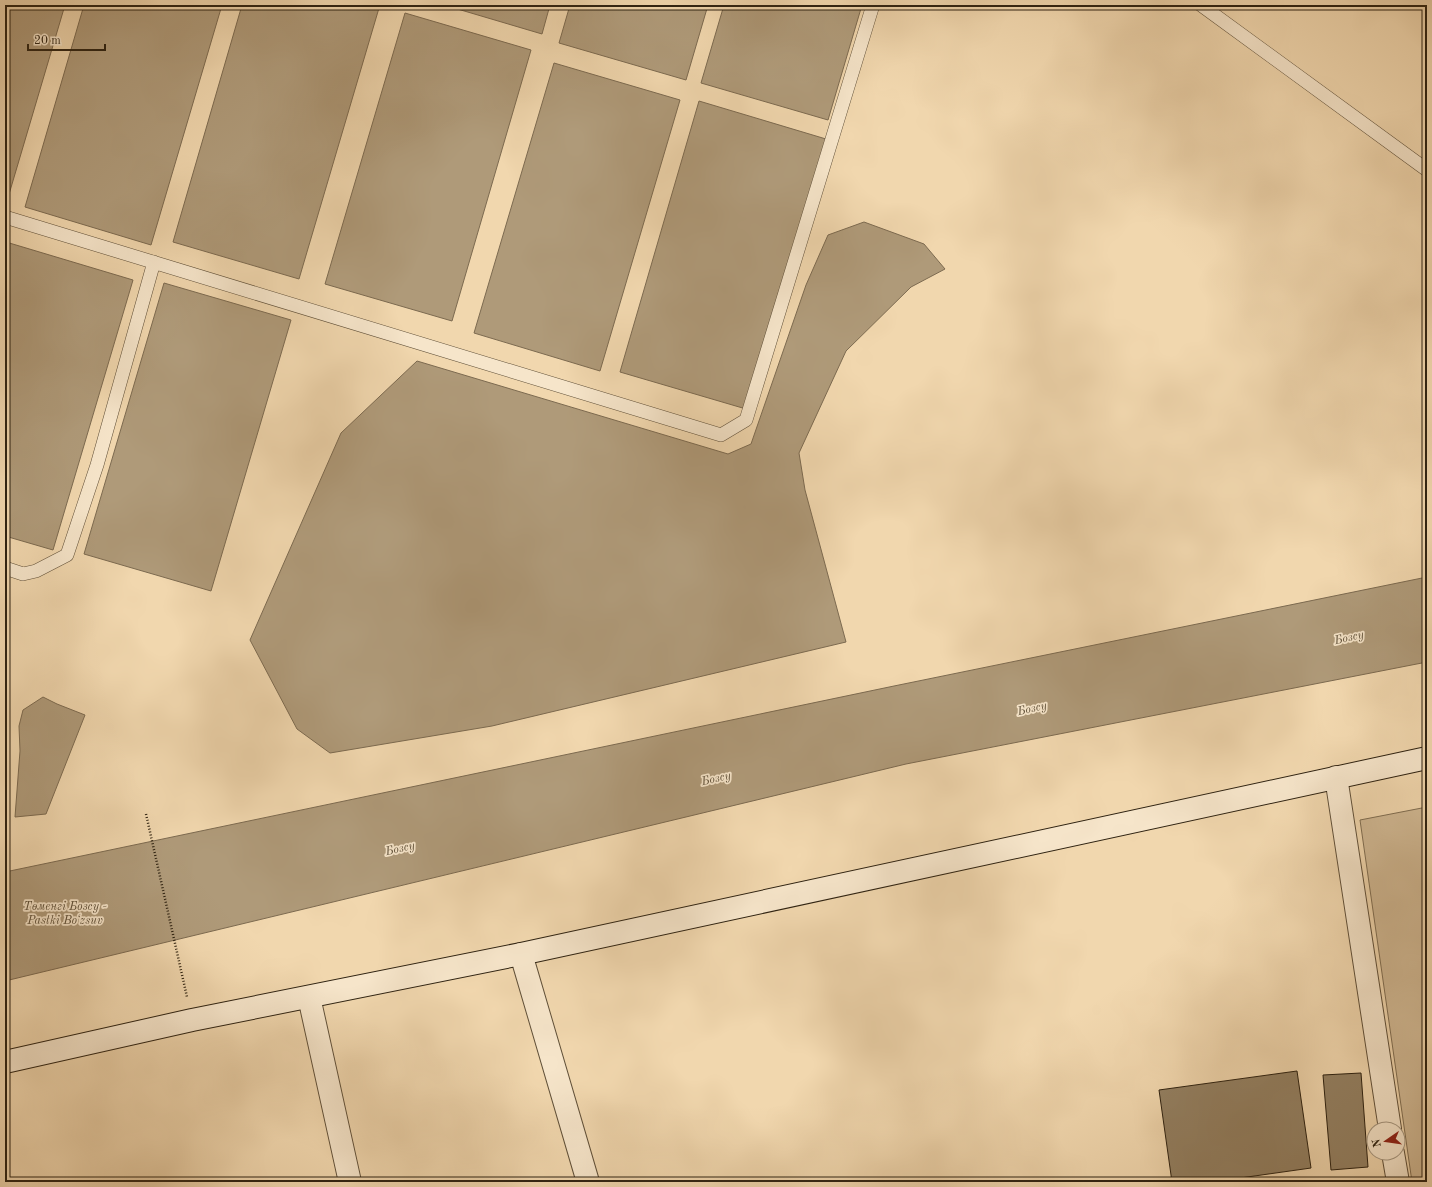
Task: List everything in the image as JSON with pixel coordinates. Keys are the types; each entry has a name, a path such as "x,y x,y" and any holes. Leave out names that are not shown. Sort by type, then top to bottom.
{"main road":[{"path":"5,1062 192,1020 522,954 1427,758"},
{"path":"1336,777 1389,1121"},
{"path":"522,954 588,1182"},
{"path":"309,997 350,1182"},
{"path":"1394,1161 1398,1182"}],"lane":[{"path":"5,217 721,434 746,420 873,5"},
{"path":"1201,5 1427,170"},
{"path":"5,568 23,574 36,571 67,555 97,465 154,262"}],"path":[{"path":"146,814 182,975"}],"shaded area":[{"path":"1427,807 1427,1182 1412,1182 1406,1140 1406,1121 1403,1121 1360,820"}],"water":[{"path":"5,5 65,5 7,201 5,200"},
{"path":"84,5 222,5 151,245 25,207"},
{"path":"242,5 368,5 379,8 299,279 173,242"},
{"path":"444,5 550,5 542,34"},
{"path":"570,5 708,5 686,80 559,43"},
{"path":"724,5 862,5 828,120 701,83"},
{"path":"405,13 531,50 452,321 325,284"},
{"path":"554,63 680,100 600,371 474,333"},
{"path":"699,101 826,139 746,409 620,372"},
{"path":"864,222 924,244 945,269 911,287 846,351 799,453 805,490 846,642 492,726 330,753 297,729 250,640 341,433 417,361 728,454 751,444 806,285 828,235"},
{"path":"6,242 133,280 53,550 5,536"},
{"path":"164,283 291,320 211,591 84,554"},
{"name":"Төменгі Бозсу - Pastki Boʻzsuv","path":"1427,577 1427,662 906,764 5,981 5,872 894,686"},
{"path":"43,697 85,715 46,814 15,817 20,751 19,726 23,710"}],"building":[{"path":"1297,1071 1311,1168 1212,1182 1172,1182 1159,1090"},
{"path":"1361,1073 1366,1161 1368,1161 1368,1167 1331,1170 1323,1075"}],"water label":[{"name":"Бозсу","path":"1349,637"},
{"name":"Бозсу","path":"1032,708"},
{"name":"Бозсу","path":"716,778"},
{"name":"Бозсу","path":"400,848"}]}
